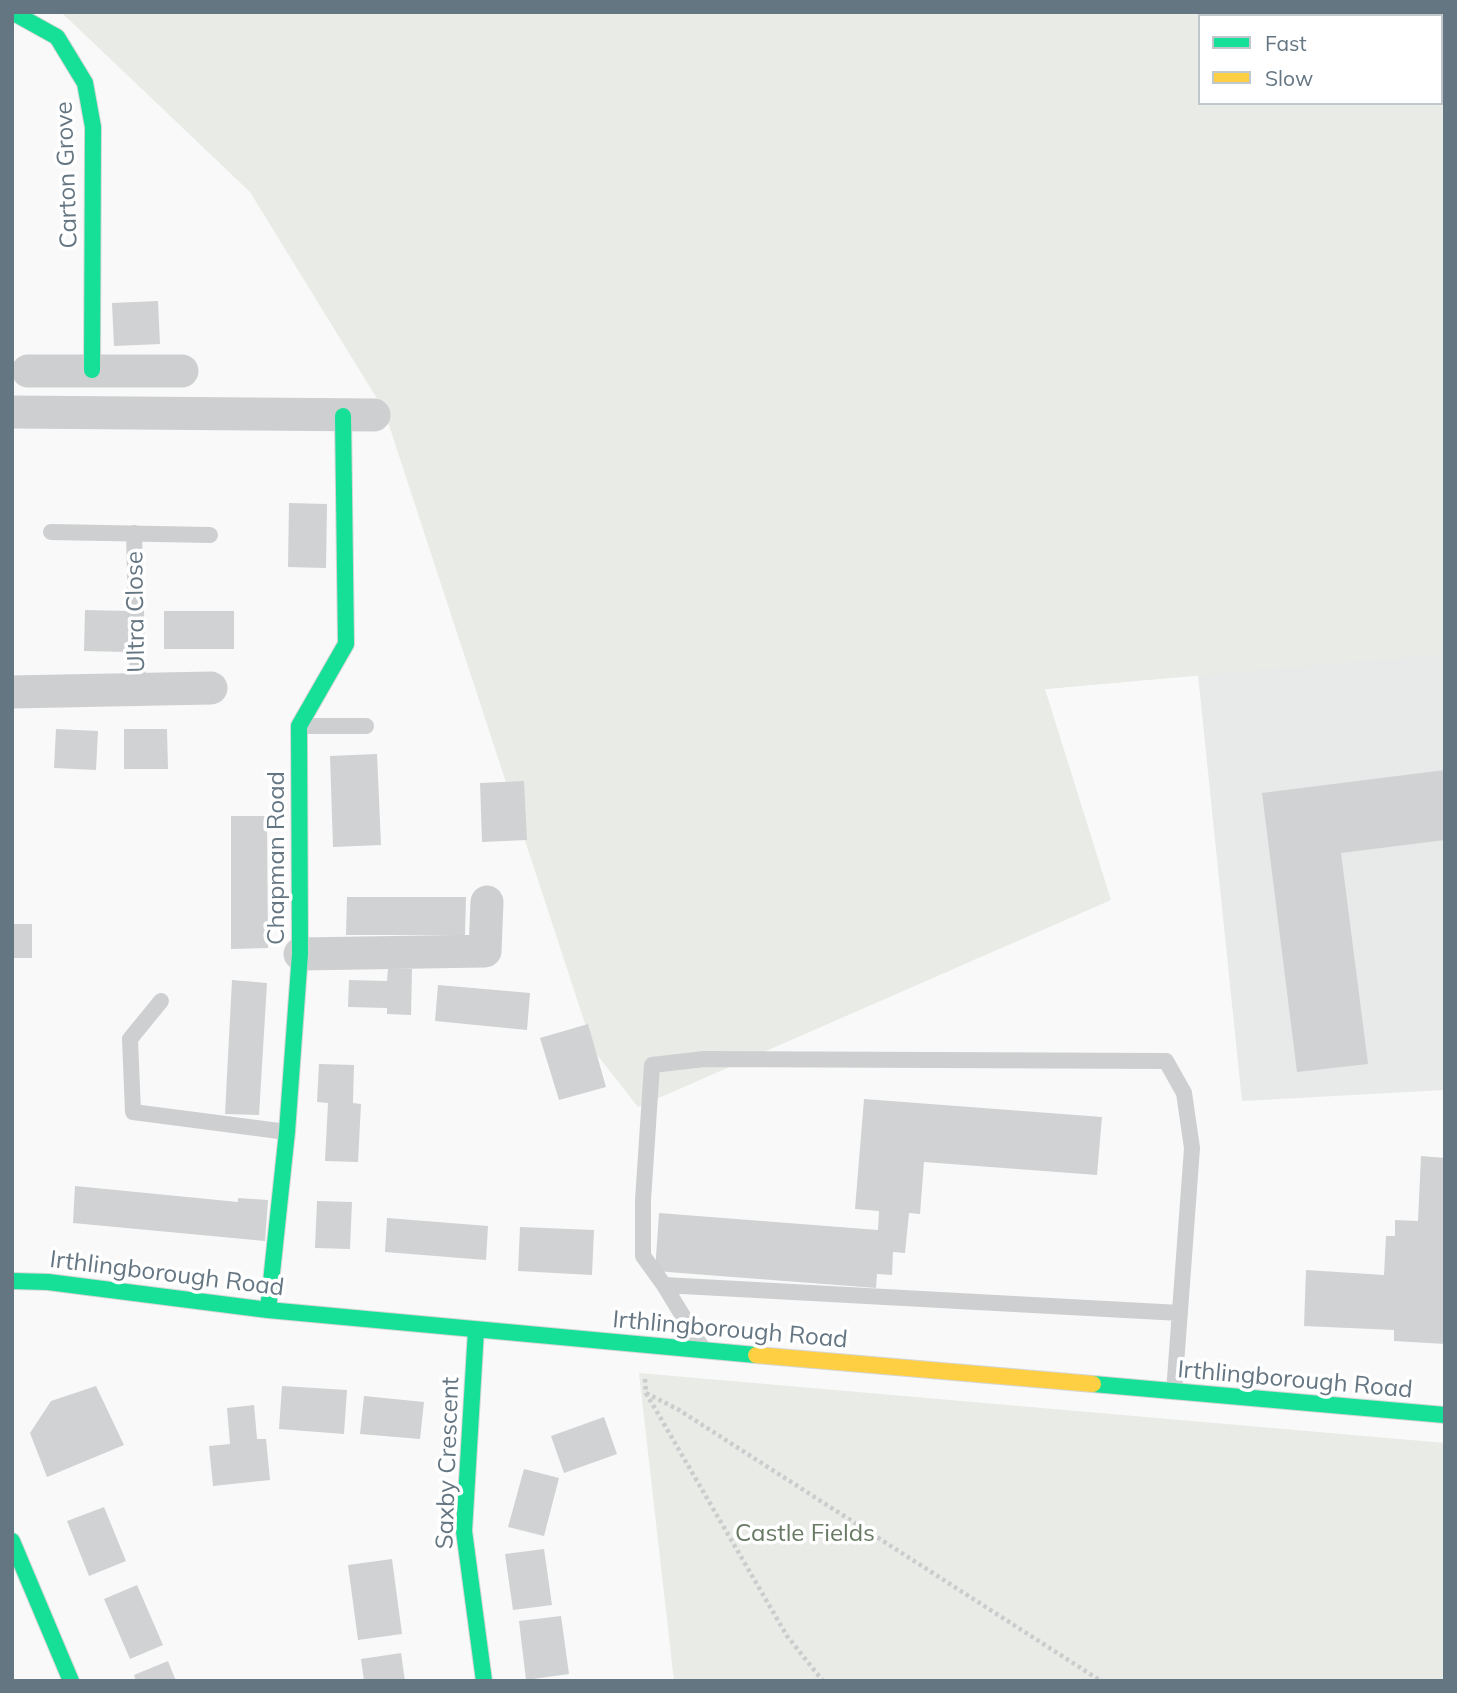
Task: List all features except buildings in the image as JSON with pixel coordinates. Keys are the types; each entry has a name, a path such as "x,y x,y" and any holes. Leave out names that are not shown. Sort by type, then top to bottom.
{"street":[{"name":"Carton Grove","path":"12,12 57,37 85,83 93,127 92,370"},
{"path":"28,371 182,371"},
{"path":"12,412 358,416 346,644 299,726"},
{"name":"Ultra Close","path":"12,692 211,688"},
{"name":"Chapman Road","path":"268,1310 287,1132 300,954 299,726"},
{"path":"300,954 485,951 487,902"},
{"name":"Irthlingborough Road","path":"12,1281 48,1282 268,1310 476,1330 1445,1415"},
{"path":"12,1294 48,1282"},
{"name":"Saxby Crescent","path":"476,1330 464,1531 484,1681"},
{"path":"12,1541 71,1681"}],"lane":[{"name":"Ultra Close","path":"51,532 210,535"},
{"name":"Ultra Close","path":"134,533 138,691"},
{"path":"299,726 366,726"},
{"path":"161,1001 130,1039 133,1112 287,1132"},
{"path":"704,1351 643,1256 643,1200 652,1065 704,1059 1166,1061 1184,1093 1192,1148 1174,1392"},
{"path":"664,1285 1180,1313"}],"path":[{"path":"642,1345 646,1393 787,1636 823,1681"},
{"path":"646,1393 679,1410 1101,1681"}],"shaded area":[{"path":"826,12 1445,12 1445,1090 1242,1101 1198,675 1045,689"}],"green space":[{"path":"61,12 1445,12 1445,654 1045,689 1111,900 638,1107 594,1051 384,410 250,192"},
{"name":"Castle Fields","path":"639,1373 1445,1443 1445,1681 674,1681"}],"traffic: fast":[{"path":"12,12 57,37 85,83 93,127 92,370"},
{"path":"268,1310 287,1132 300,954 299,726 346,644 343,416"},
{"path":"12,1281 48,1282 268,1310 756,1355"},
{"path":"476,1330 464,1531 484,1681"},
{"path":"1093,1384 1445,1415"},
{"path":"12,1541 71,1681"}],"traffic: slow":[{"path":"756,1355 1093,1384"}]}
